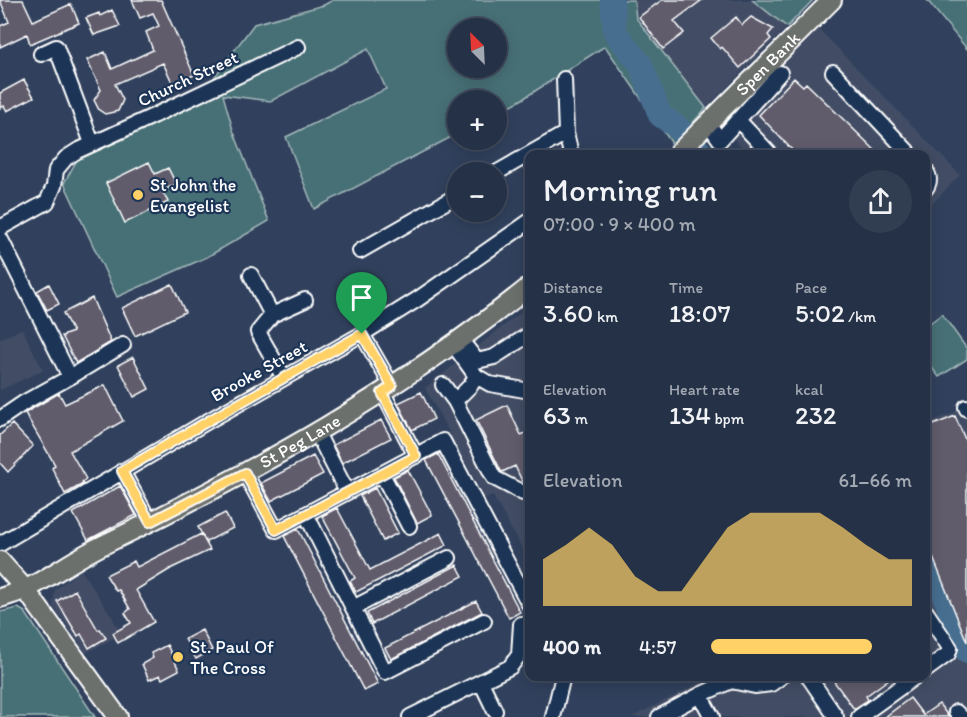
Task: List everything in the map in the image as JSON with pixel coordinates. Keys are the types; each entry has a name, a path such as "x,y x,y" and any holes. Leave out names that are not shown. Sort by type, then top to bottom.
{"main road":[{"name":"Spen Bank","path":"705,126 832,0"},
{"path":"682,150 705,126"},
{"name":"St Peg Lane","path":"0,598 25,589 92,550 245,473 317,433 387,389 491,317 525,290"},
{"path":"0,561 25,589 118,717"}],"street":[{"name":"Church Street","path":"0,228 47,202 54,186 56,170 66,158 92,143 298,46"},
{"path":"41,54 56,47 92,143"},
{"path":"833,72 906,150"},
{"path":"705,126 720,140 780,73"},
{"path":"564,79 566,133 570,150"},
{"path":"738,120 766,150"},
{"path":"536,150 566,133"},
{"path":"507,167 525,156"},
{"path":"360,251 447,201"},
{"name":"Brooke Street","path":"0,544 122,471 362,334 418,299 525,224"},
{"path":"0,238 70,377"},
{"path":"250,275 272,315"},
{"path":"284,378 258,332 272,315 305,300"},
{"path":"362,334 416,456"},
{"path":"456,341 477,361 494,357 525,337"},
{"path":"456,341 476,376 490,384 525,389"},
{"path":"0,419 123,345"},
{"path":"456,401 476,376"},
{"path":"443,385 456,401 494,478 525,492"},
{"path":"317,433 346,492"},
{"path":"245,473 276,530 443,441 525,596"},
{"path":"122,471 150,522"},
{"path":"382,474 409,526"},
{"path":"306,514 385,672 484,621"},
{"path":"353,608 449,558"},
{"path":"930,618 950,648 948,654 930,667"},
{"path":"410,717 510,667 519,655 521,624"},
{"path":"481,681 495,711"},
{"path":"553,717 562,681"},
{"path":"659,717 731,681 755,686 771,684 775,681"},
{"path":"811,681 836,717"},
{"path":"859,717 909,681"},
{"path":"700,696 712,717"}],"shaded area":[{"path":"634,0 752,0 787,27 706,108 636,18"},
{"path":"814,24 960,175 930,206 930,150 743,150 720,121"},
{"path":"525,309 525,554 493,496 485,498 425,388"},
{"path":"22,329 43,370 0,390 0,339"},
{"path":"967,402 967,717 632,717 704,681 930,681 930,565 932,564 930,559 930,422 952,414"},
{"path":"81,570 121,634 86,653 53,606 55,590"}],"green space":[{"path":"333,0 634,0 636,18 706,108 673,145 605,46 507,108 507,90 447,90 447,139 314,209 286,137 386,89 368,49 271,101 223,95 233,130 269,221 207,257 117,297 64,183 77,160 132,135 128,124 213,79 254,24 324,5"},
{"path":"752,0 813,0 787,27"},
{"path":"927,0 967,0 967,49"},
{"path":"942,314 967,349 967,359 939,377 930,365 930,323"},
{"path":"18,608 25,612 95,717 0,717 0,612"}],"building":[{"path":"0,0 23,0 33,21 71,4 79,23 30,44 27,34 0,47 0,26 9,22"},
{"path":"132,0 161,0 194,75 173,84 163,63 115,84 123,100 118,111 105,114 99,110 94,100 101,90 87,60 105,52 112,69 153,50 146,32 159,26 153,13 140,18"},
{"path":"662,0 702,0 674,21 684,33 663,49 639,17"},
{"path":"112,10 120,26 94,35 86,18 99,13 100,16"},
{"path":"736,17 742,25 751,17 773,29 768,35 771,39 740,68 711,38"},
{"path":"794,78 803,86 806,83 875,150 792,150 759,115"},
{"path":"24,80 34,97 7,111 4,106 0,108 0,93"},
{"name":"St John the Evangelist","path":"149,162 155,174 168,168 176,184 162,191 168,202 125,223 106,183"},
{"path":"49,284 59,304 47,310 37,291"},
{"path":"172,284 185,312 135,336 122,308"},
{"path":"92,298 111,342 76,363 62,336 73,332 63,313"},
{"path":"133,357 149,389 134,397 118,365"},
{"path":"105,385 123,421 70,451 86,479 82,482 83,484 65,494 52,468 55,465 25,413 59,393 65,404"},
{"path":"421,392 434,419 412,430 398,403"},
{"path":"507,405 521,435 525,433 525,480 522,481 515,466 501,471 476,420"},
{"path":"955,416 967,444 967,642 930,550 930,426"},
{"path":"381,420 391,438 342,463 333,445"},
{"path":"12,424 33,446 8,472 0,463 0,435"},
{"path":"438,454 520,612 509,618 426,460"},
{"path":"313,456 323,474 271,501 261,483"},
{"path":"408,470 432,515 417,523 394,477"},
{"path":"120,486 136,515 88,540 73,513"},
{"path":"375,488 398,533 383,541 360,496"},
{"path":"337,508 370,570 441,533 447,545 356,592 350,581 355,578 322,516"},
{"path":"225,513 233,528 206,542 198,527"},
{"path":"298,529 378,684 364,691 284,536"},
{"path":"201,534 210,550 172,568 136,590 154,622 118,643 113,633 131,623 125,613 130,609 119,590 116,591 106,575 134,561 137,567"},
{"path":"457,565 463,576 372,624 367,613"},
{"path":"75,590 98,630 100,629 106,638 89,648 81,634 78,636 57,601"},
{"path":"476,601 482,612 391,659 385,648"},
{"path":"202,630 212,650 196,659 185,639"},
{"path":"167,645 179,670 162,679 160,675 149,680 142,664 153,658 151,653"},
{"path":"834,681 886,681 866,696 868,700 854,709"},
{"path":"910,698 923,715 939,704 949,717 885,717"}],"waterway":[{"path":"612,0 615,32 641,65 660,115 677,127 698,150"},
{"path":"930,563 967,651"}],"place":[{"name":"St John the Evangelist","path":"138,195"},
{"name":"St. Paul Of The Cross","path":"178,657"}],"route":[{"path":"362,334 392,386 382,393 416,456 276,530 245,473 150,522 122,471 362,334"}]}
